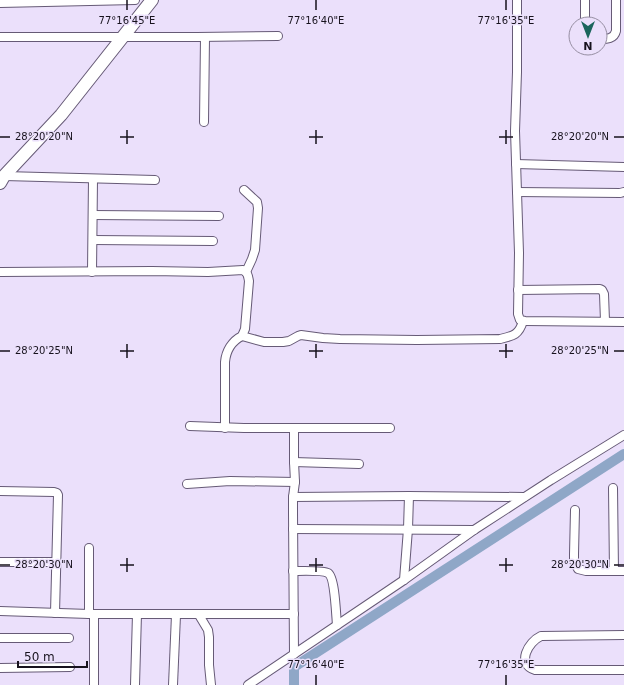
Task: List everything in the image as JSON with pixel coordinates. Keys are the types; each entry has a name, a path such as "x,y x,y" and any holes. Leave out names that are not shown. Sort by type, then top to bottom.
{"street":[{"path":"0,2 135,0"},
{"path":"2,179 60,115 152,0"},
{"path":"517,0 515,131 519,253 518,314 520,320 523,321 624,322"},
{"path":"585,0 585,16"},
{"path":"608,39 612,38 616,31 616,0"},
{"path":"0,37 278,36"},
{"path":"204,122 205,37"},
{"path":"516,164 624,167"},
{"path":"2,179 155,180"},
{"path":"92,272 93,179"},
{"path":"244,190 256,202 258,208 255,250 246,272"},
{"path":"517,192 624,192"},
{"path":"92,215 218,216"},
{"path":"93,240 213,241"},
{"path":"0,272 208,272 243,270 246,272 248,274 249,281 245,329 242,336 238,338 229,348 225,355 224,362 225,428"},
{"path":"518,290 600,289 604,294 605,322"},
{"path":"242,336 264,342 289,341 302,335 323,338 408,340 500,338 517,333 521,328 523,321"},
{"path":"190,426 225,428 390,428"},
{"path":"294,428 294,654"},
{"path":"248,685 404,580 474,530 624,435"},
{"path":"294,462 359,464"},
{"path":"187,484 230,481 295,482"},
{"path":"613,488 614,571"},
{"path":"0,490 54,492 58,495 54,613"},
{"path":"404,580 409,496"},
{"path":"293,497 524,497"},
{"path":"575,510 574,554 578,569 624,571"},
{"path":"293,528 474,530"},
{"path":"89,548 94,685"},
{"path":"0,562 55,562"},
{"path":"293,571 326,572 331,576 337,625"},
{"path":"0,611 176,615 294,614"},
{"path":"135,685 136,614"},
{"path":"173,685 176,615"},
{"path":"199,615 208,630 211,685"},
{"path":"624,635 541,636 536,638 528,646 525,656 531,669 536,670 624,670"},
{"path":"0,638 69,638"},
{"path":"0,668 70,667"}],"waterway":[{"path":"294,685 294,667 624,454"}]}
